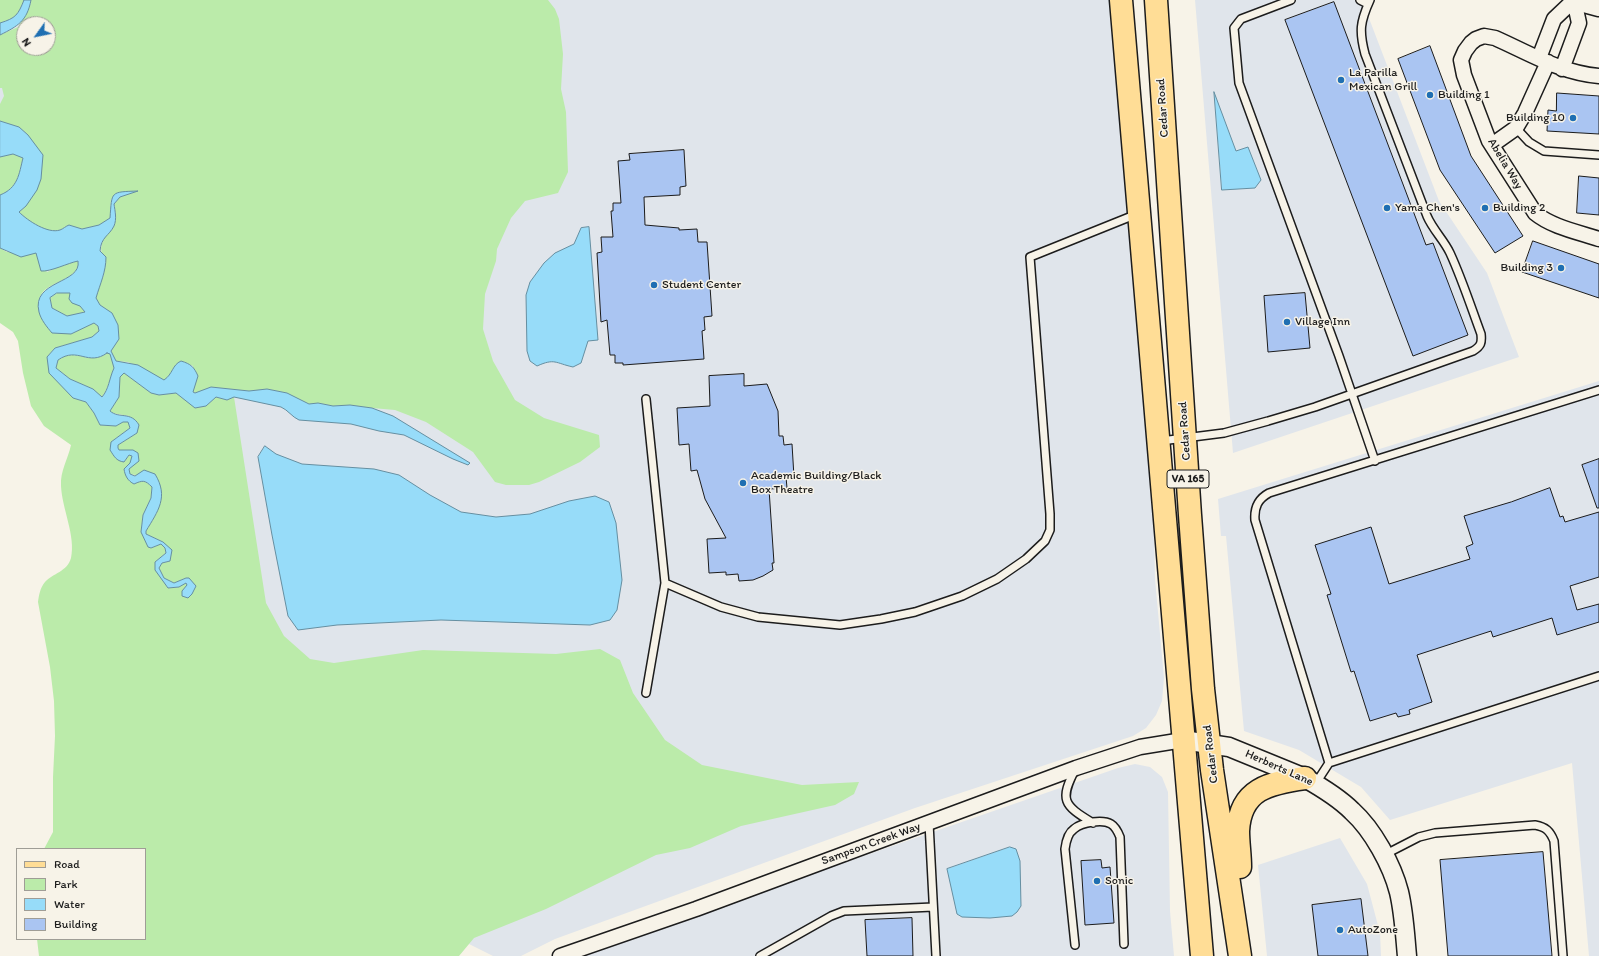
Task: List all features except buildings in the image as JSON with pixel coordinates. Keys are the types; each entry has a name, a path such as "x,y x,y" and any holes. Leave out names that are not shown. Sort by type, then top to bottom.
{"main road":[{"name":"VA 165","path":"1120,0 1202,956"},
{"name":"Cedar Road","path":"1156,0 1201,666 1210,743 1240,956"},
{"path":"1237,933 1240,860 1238,832 1241,810 1248,799 1262,788 1280,781 1310,781"}],"street":[{"path":"1574,0 1599,7"},
{"path":"1492,145 1516,128 1525,113 1543,60 1554,18 1574,0"},
{"path":"1562,69 1579,23 1574,0"},
{"name":"Abelia Way","path":"1599,76 1581,74 1562,69 1495,38 1484,36 1476,39 1465,51 1462,60 1464,75 1492,145 1535,213 1541,218 1550,222 1599,239"},
{"name":"Herberts Lane","path":"1184,740 1210,743 1235,749 1310,781 1352,811 1367,829 1391,870 1398,892 1403,916 1407,956"},
{"name":"Sampson Creek Way","path":"560,956 696,909 1076,768 1140,747 1184,740"}],"lane":[{"path":"1291,0 1241,19 1237,23 1234,28 1239,83 1352,393 1375,461"},
{"path":"1159,441 1224,433 1314,407 1473,351 1479,348 1482,342 1481,334 1450,253 1427,216 1365,54 1360,28 1369,2 1360,0"},
{"path":"1516,128 1529,142 1544,151 1599,155"},
{"path":"665,582 721,607 758,617 840,626 915,612 962,596 998,579 1026,559 1045,541 1050,530 1030,257 1139,213"},
{"path":"1329,763 1255,520 1257,503 1262,497 1269,493 1599,390"},
{"path":"646,399 665,582 646,693"},
{"path":"1310,781 1329,763 1599,676"},
{"path":"1076,768 1066,790 1068,803 1077,813 1093,823"},
{"path":"1074,945 1065,848 1066,841 1073,829 1080,825 1106,822 1112,824 1120,837 1124,944"},
{"path":"929,823 936,956"},
{"path":"1383,855 1419,837 1436,833 1535,825 1544,827 1551,833 1554,841 1563,956"},
{"path":"760,956 831,916 844,911 933,907"}],"shaded area":[{"path":"0,0 1111,0 1153,472 1155,579 1164,678 1162,701 1156,715 1146,728 1133,736 915,808 555,939 521,956 493,956 409,914 0,196"},
{"path":"1195,0 1362,0 1439,201 1487,273 1519,357 1233,453"},
{"path":"1599,381 1599,956 1589,956 1572,763 1390,820 1361,787 1299,750 1244,731 1226,536 1221,536 1218,499"},
{"path":"1135,764 1150,767 1162,777 1168,792 1170,911 1174,956 574,956 1118,768"},
{"path":"1340,838 1367,884 1380,933 1381,956 1267,956 1258,865"}],"green space":[{"path":"0,0 24,0 16,15 0,23"},
{"path":"31,0 548,0 555,9 559,19 563,54 561,89 566,112 568,172 558,193 525,201 511,218 497,249 496,261 485,294 483,329 493,361 515,400 544,418 599,435 600,447 580,462 539,482 529,485 506,485 495,482 473,452 426,422 395,410 350,405 333,406 318,403 309,405 287,393 267,389 249,391 211,387 196,393 193,392 193,366 181,361 164,380 128,362 116,361 111,351 119,339 112,313 100,305 96,298 104,275 101,248 103,239 114,226 116,217 114,204 120,197 131,194 111,199 110,218 99,225 82,229 69,225 60,230 49,230 32,223 19,212 26,206 28,135 19,127 0,121 0,104 4,96 2,88 0,88 0,35 16,28 16,56 56,56 56,16 24,16 30,6"},
{"path":"13,154 23,157 19,175 11,188 0,195 0,157"},
{"path":"0,248 7,252 36,253 47,272 60,266 78,261 78,267 75,271 65,279 47,288 41,295 38,304 71,334 94,323 98,326 99,331 92,337 55,348 47,357 73,398 86,402 100,425 116,426 123,422 128,422 130,428 111,442 124,462 129,455 132,456 133,450 119,450 118,445 137,433 129,416 112,413 110,411 119,397 120,376 124,373 151,393 159,395 176,393 196,408 206,406 216,397 227,400 234,397 266,603 284,636 310,659 334,663 423,650 556,654 600,649 620,660 633,693 665,740 702,765 802,785 859,782 854,794 835,805 741,826 690,848 656,855 546,909 474,938 459,956 39,956 37,940 146,940 146,848 45,848 53,832 55,736 54,701 50,667 38,602 43,584 63,569 69,563 71,558 72,541 62,495 61,481 71,445 44,426 31,406 23,373 18,341 13,332 0,323","holes":["131,460 129,469 130,474 157,479 157,512 146,531 146,534 163,542 170,561 162,563 159,568 164,578 174,583 186,578 192,594 186,582 179,587 168,588 155,562 166,553 165,548 161,544 151,548 141,532 143,515 151,498 152,487 144,481 134,484 124,469"]},
{"path":"57,293 70,293 85,312 67,316 52,308 50,298"},
{"path":"110,353 114,368 104,395 101,398 93,389 70,379 56,368 58,360 65,356 77,355 94,358 100,357"}],"water":[{"path":"24,0 31,0 25,16 16,16 16,27 0,35 0,23 16,15"},
{"path":"1214,92 1236,151 1248,147 1261,180 1255,188 1222,190"},
{"path":"0,121 19,127 28,135 43,155 41,179 37,190 26,206 19,212 38,226 50,230 60,230 69,225 82,229 99,225 110,218 111,203 114,195 122,192 138,191 120,197 114,204 116,215 115,223 102,243 100,251 106,257 106,262 96,298 100,305 112,313 118,325 119,339 111,351 116,361 138,365 164,380 178,363 181,361 184,362 192,366 198,376 193,392 195,393 211,387 249,391 267,389 287,393 309,404 318,403 333,406 350,405 372,408 393,416 470,463 468,465 453,459 404,435 351,424 299,420 281,407 234,397 227,400 216,397 206,406 195,408 176,393 159,395 151,393 124,373 120,377 119,397 110,411 117,415 132,418 139,425 137,433 118,445 118,448 119,450 133,450 138,453 139,461 129,469 130,474 135,476 144,470 155,474 161,490 158,510 146,531 146,534 163,542 172,550 170,561 162,563 159,568 164,578 174,583 189,578 196,586 188,598 182,596 182,591 187,585 186,583 179,587 168,588 155,570 155,562 166,553 165,548 161,544 151,548 148,547 141,532 143,515 151,498 152,487 144,481 134,484 128,480 124,469 130,463 132,456 129,455 124,462 119,461 110,450 111,442 130,428 128,422 123,422 116,426 100,425 86,402 73,398 49,373 47,357 55,348 92,337 99,331 98,326 94,323 71,334 52,333 46,326 39,312 39,302 42,294 72,274 77,268 78,261 41,271 36,253 21,257 0,248 0,195 11,189 17,180 23,158 13,154 0,157","holes":["57,293 70,293 69,299 72,303 80,306 85,312 67,316 52,308 50,298","107,353 110,354 114,368 108,387 102,397 93,389 70,379 56,368 58,360 65,356 77,355 94,358 100,357"]},
{"path":"589,227 598,340 588,341 581,363 573,367 552,362 537,366 530,361 527,351 526,295 530,282 544,263 555,253 574,244 581,228"},
{"path":"265,446 276,454 302,464 374,469 399,475 430,495 461,512 496,517 530,514 569,501 595,496 609,502 616,523 622,580 617,610 610,620 590,625 441,620 337,625 298,630 288,616 258,457"},
{"path":"1010,847 1016,849 1020,861 1021,906 1017,912 1012,916 990,918 962,917 957,914 947,869"}],"place":[{"name":"La Parilla Mexican Grill","path":"1341,80"},
{"name":"Building 1","path":"1430,95"},
{"name":"Building 10","path":"1573,118"},
{"name":"Yama Chen's","path":"1387,208"},
{"name":"Building 2","path":"1485,208"},
{"name":"Building 3","path":"1561,268"},
{"name":"Student Center","path":"654,285"},
{"name":"Village Inn","path":"1287,322"},
{"name":"Academic Building/Black Box Theatre","path":"743,483"},
{"name":"Sonic","path":"1097,881"},
{"name":"AutoZone","path":"1340,930"}]}
